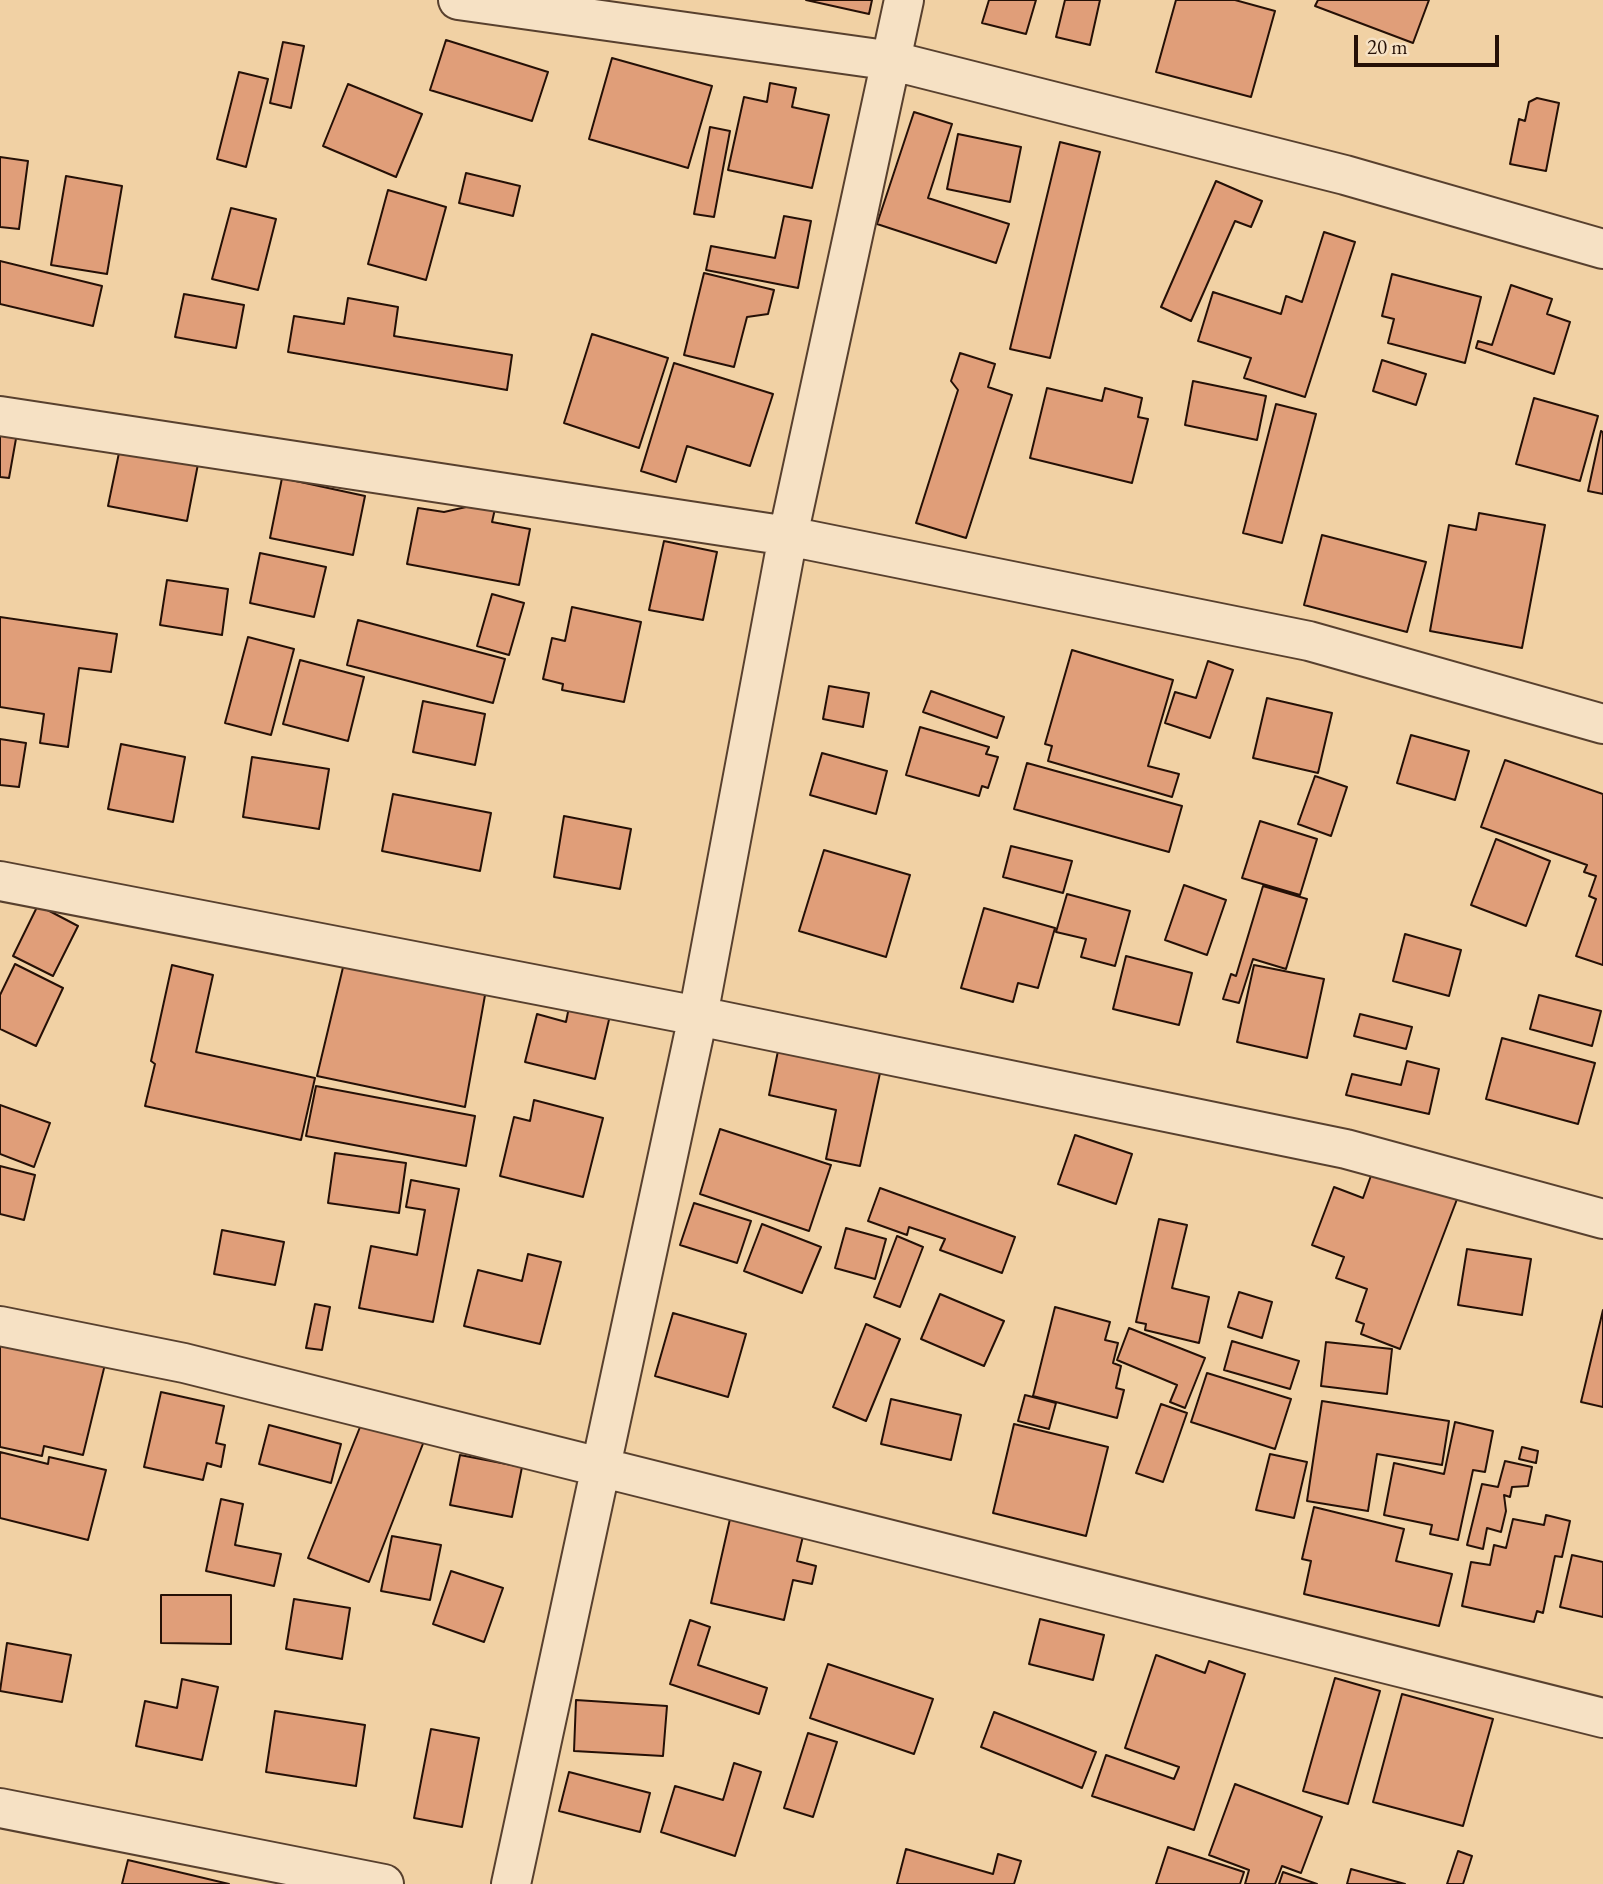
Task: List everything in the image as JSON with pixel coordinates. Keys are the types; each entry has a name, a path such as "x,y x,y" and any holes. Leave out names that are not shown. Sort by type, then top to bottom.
{"street":[{"path":"458,0 892,61 1345,175 1603,249"},
{"path":"511,1884 698,1016 788,536 904,0"},
{"path":"0,416 788,536 1309,641 1603,724"},
{"path":"0,881 698,1016 1346,1149 1603,1219"},
{"path":"0,1326 184,1363 1603,1718"},
{"path":"0,1808 384,1884"}],"building":[{"path":"806,0 872,0 869,14"},
{"path":"989,0 1036,0 1026,34 982,23"},
{"path":"1065,0 1100,0 1090,45 1056,37"},
{"path":"1176,0 1235,0 1275,11 1251,97 1156,72"},
{"path":"1318,0 1429,0 1413,43 1315,6"},
{"path":"446,40 548,72 532,121 430,90"},
{"path":"283,42 304,46 291,108 270,103"},
{"path":"612,58 712,86 688,168 589,139"},
{"path":"239,72 268,79 246,167 217,159"},
{"path":"770,83 796,88 792,107 829,115 812,188 728,170 744,97 767,102"},
{"path":"348,84 422,114 396,177 323,146"},
{"path":"1537,98 1559,103 1546,171 1510,164 1519,119 1525,121 1529,102"},
{"path":"914,112 952,124 928,198 1009,224 996,263 877,224"},
{"path":"710,127 730,131 714,217 694,214"},
{"path":"958,134 1021,147 1010,202 947,189"},
{"path":"1060,142 1100,152 1050,358 1010,349"},
{"path":"0,157 28,161 19,229 0,227"},
{"path":"466,173 520,186 513,216 459,203"},
{"path":"66,176 122,186 107,274 51,265"},
{"path":"1216,181 1262,201 1251,227 1235,221 1191,321 1161,307"},
{"path":"388,190 446,207 426,280 368,264"},
{"path":"231,208 276,219 258,290 212,279"},
{"path":"784,216 811,221 798,288 706,270 711,246 775,258"},
{"path":"1324,232 1355,242 1305,397 1244,378 1251,358 1198,341 1213,292 1281,314 1286,296 1302,302"},
{"path":"0,261 102,286 93,326 0,304"},
{"path":"704,273 774,290 768,314 747,317 734,367 684,355"},
{"path":"1392,274 1481,297 1465,363 1388,343 1394,319 1382,316"},
{"path":"1511,285 1552,299 1547,314 1570,322 1554,374 1476,348 1478,341 1492,345"},
{"path":"184,294 244,305 236,348 175,337"},
{"path":"348,298 398,307 394,336 512,355 507,390 288,352 294,316 344,324"},
{"path":"592,334 668,358 639,448 564,423"},
{"path":"960,353 995,364 988,387 1012,395 966,538 916,523 958,390 951,381"},
{"path":"1382,360 1426,374 1416,405 1373,391"},
{"path":"674,363 773,394 750,466 687,446 676,482 641,471"},
{"path":"1193,381 1266,396 1257,440 1185,425"},
{"path":"1047,388 1102,401 1105,388 1142,398 1138,417 1148,419 1132,483 1030,458"},
{"path":"1534,398 1598,416 1580,481 1516,464"},
{"path":"1276,404 1316,414 1282,543 1243,533"},
{"path":"0,430 17,433 9,478 0,477"},
{"path":"1601,431 1603,432 1603,494 1588,491"},
{"path":"120,448 198,464 187,521 108,506"},
{"path":"282,478 365,496 353,555 270,538"},
{"path":"497,500 492,522 530,529 519,585 407,564 418,508 444,512"},
{"path":"1479,513 1545,525 1522,648 1430,631 1449,525 1476,530"},
{"path":"1322,535 1426,562 1407,632 1304,605"},
{"path":"664,541 717,552 703,620 649,610"},
{"path":"260,553 326,567 314,617 250,603"},
{"path":"167,580 228,589 222,635 160,625"},
{"path":"492,594 524,603 509,655 477,646"},
{"path":"572,607 641,622 624,702 562,690 563,684 543,679 552,638 565,641"},
{"path":"0,617 117,634 111,672 79,668 68,747 40,743 44,714 0,707"},
{"path":"358,620 505,659 493,703 347,665"},
{"path":"248,637 294,649 271,735 225,723"},
{"path":"1072,650 1173,680 1148,766 1179,774 1172,797 1048,761 1052,746 1045,744"},
{"path":"300,660 364,677 348,741 283,724"},
{"path":"1208,661 1233,670 1210,738 1165,723 1175,692 1196,698"},
{"path":"829,686 869,693 863,727 823,719"},
{"path":"931,691 1004,717 997,738 923,712"},
{"path":"1267,698 1332,713 1318,773 1253,758"},
{"path":"423,701 485,714 475,765 413,752"},
{"path":"920,727 989,747 986,754 998,757 988,788 982,786 979,796 906,775"},
{"path":"1411,735 1469,751 1455,800 1397,783"},
{"path":"0,739 26,743 19,787 0,785"},
{"path":"121,744 185,757 173,822 108,809"},
{"path":"822,753 887,771 876,814 810,795"},
{"path":"252,757 329,769 319,829 243,817"},
{"path":"1505,760 1603,794 1603,965 1576,956 1596,899 1589,896 1596,876 1584,872 1587,865 1481,827"},
{"path":"1027,763 1182,806 1169,852 1014,809"},
{"path":"1315,776 1347,787 1331,836 1298,824"},
{"path":"393,794 491,813 480,871 382,851"},
{"path":"564,816 631,829 620,889 554,877"},
{"path":"1260,821 1317,839 1300,895 1242,878"},
{"path":"1496,839 1550,861 1526,926 1471,905"},
{"path":"1011,846 1072,861 1063,893 1003,877"},
{"path":"824,850 910,875 886,957 799,931"},
{"path":"1184,885 1226,900 1207,955 1165,940"},
{"path":"1263,886 1307,899 1286,969 1253,959 1239,1003 1223,999 1231,974 1236,976"},
{"path":"1067,894 1130,911 1115,966 1081,957 1086,939 1056,932"},
{"path":"38,905 78,926 53,976 13,956"},
{"path":"984,908 1055,928 1038,988 1018,983 1013,1002 961,988"},
{"path":"1405,934 1461,950 1449,996 1393,981"},
{"path":"1126,956 1192,973 1179,1025 1113,1009"},
{"path":"345,959 487,984 465,1107 317,1076"},
{"path":"15,964 63,988 36,1046 0,1029 0,995"},
{"path":"172,965 213,975 196,1052 315,1078 301,1140 145,1106 155,1064 151,1061"},
{"path":"1254,965 1324,979 1307,1058 1237,1042"},
{"path":"1539,995 1601,1011 1592,1046 1530,1029"},
{"path":"571,997 612,1007 595,1079 525,1062 537,1014 566,1022"},
{"path":"1360,1014 1412,1027 1406,1049 1354,1036"},
{"path":"1502,1038 1595,1063 1578,1124 1486,1099"},
{"path":"778,1051 880,1073 860,1166 826,1159 836,1110 769,1095"},
{"path":"1407,1061 1439,1069 1429,1114 1346,1095 1352,1074 1401,1085"},
{"path":"316,1086 475,1116 466,1166 306,1136"},
{"path":"534,1100 603,1118 583,1197 500,1176 514,1117 530,1121"},
{"path":"0,1105 50,1123 34,1167 0,1154"},
{"path":"720,1129 831,1165 809,1231 700,1194"},
{"path":"1075,1135 1132,1154 1116,1204 1058,1184"},
{"path":"335,1153 406,1163 399,1213 328,1203"},
{"path":"0,1166 35,1175 24,1220 0,1214"},
{"path":"1373,1170 1459,1194 1400,1349 1361,1334 1364,1324 1356,1321 1367,1289 1336,1278 1344,1257 1312,1245 1334,1187 1363,1198"},
{"path":"411,1180 459,1189 433,1322 359,1308 371,1246 417,1255 425,1210 406,1207"},
{"path":"880,1188 1015,1237 1002,1273 940,1250 945,1239 909,1227 907,1235 868,1221"},
{"path":"694,1203 751,1221 737,1263 680,1245"},
{"path":"1159,1219 1187,1225 1172,1288 1209,1297 1199,1343 1145,1330 1146,1324 1136,1322"},
{"path":"762,1224 821,1247 802,1293 744,1271"},
{"path":"846,1228 886,1239 875,1279 835,1268"},
{"path":"222,1230 284,1242 275,1285 214,1274"},
{"path":"897,1236 923,1247 900,1307 874,1297"},
{"path":"1467,1249 1531,1259 1522,1315 1458,1305"},
{"path":"528,1254 561,1262 540,1344 464,1326 478,1270 522,1281"},
{"path":"1239,1292 1272,1302 1262,1338 1228,1327"},
{"path":"940,1294 1004,1321 984,1366 921,1339"},
{"path":"315,1304 330,1307 322,1350 306,1348"},
{"path":"1055,1307 1110,1322 1105,1340 1118,1343 1113,1363 1121,1366 1116,1388 1124,1390 1117,1418 1033,1396"},
{"path":"1603,1310 1603,1407 1581,1402"},
{"path":"673,1313 746,1334 728,1397 655,1376"},
{"path":"866,1324 900,1339 866,1421 833,1407"},
{"path":"1129,1328 1205,1358 1185,1408 1170,1402 1177,1385 1117,1360"},
{"path":"0,1334 106,1360 83,1455 44,1446 42,1456 0,1447"},
{"path":"1232,1341 1299,1361 1290,1389 1224,1370"},
{"path":"1326,1342 1392,1349 1387,1394 1321,1386"},
{"path":"1207,1373 1291,1399 1275,1449 1191,1422"},
{"path":"161,1392 224,1406 216,1443 225,1445 221,1467 207,1463 203,1480 144,1467"},
{"path":"1025,1395 1056,1403 1049,1429 1018,1421"},
{"path":"891,1399 961,1415 951,1460 881,1444"},
{"path":"1322,1401 1449,1421 1442,1465 1377,1454 1368,1511 1307,1501"},
{"path":"1161,1404 1187,1413 1163,1482 1136,1473"},
{"path":"366,1412 426,1436 369,1582 308,1558"},
{"path":"1455,1422 1493,1431 1485,1472 1473,1470 1458,1540 1430,1534 1432,1525 1384,1515 1394,1463 1444,1474"},
{"path":"1014,1424 1108,1447 1086,1536 993,1513"},
{"path":"269,1425 341,1444 331,1483 259,1464"},
{"path":"1522,1447 1538,1451 1536,1463 1519,1459"},
{"path":"0,1452 48,1464 49,1457 106,1470 88,1540 0,1518"},
{"path":"1270,1454 1307,1462 1294,1518 1256,1510"},
{"path":"460,1455 522,1467 512,1517 450,1505"},
{"path":"1505,1461 1532,1467 1528,1486 1512,1487 1510,1497 1504,1495 1506,1511 1501,1532 1487,1528 1483,1549 1467,1545 1482,1484 1498,1487"},
{"path":"221,1499 243,1504 235,1545 281,1554 274,1586 206,1571"},
{"path":"1314,1507 1404,1529 1396,1561 1452,1574 1439,1626 1304,1594 1311,1561 1302,1559"},
{"path":"1546,1515 1570,1521 1562,1557 1555,1556 1543,1613 1537,1611 1534,1622 1462,1606 1471,1562 1490,1565 1494,1545 1506,1548 1513,1519 1544,1525"},
{"path":"730,1519 803,1536 797,1561 816,1566 812,1584 793,1580 784,1620 711,1603"},
{"path":"392,1536 441,1545 430,1600 381,1591"},
{"path":"1572,1555 1603,1562 1603,1617 1560,1607"},
{"path":"451,1571 503,1588 484,1642 433,1624"},
{"path":"161,1595 231,1595 231,1644 161,1643"},
{"path":"294,1599 350,1608 342,1659 286,1649"},
{"path":"1040,1619 1104,1635 1093,1680 1029,1664"},
{"path":"690,1620 710,1627 698,1665 767,1688 759,1714 670,1684"},
{"path":"7,1643 71,1655 62,1702 0,1691"},
{"path":"1156,1655 1205,1673 1209,1661 1245,1674 1194,1830 1092,1796 1106,1755 1174,1779 1179,1767 1125,1748"},
{"path":"828,1664 933,1699 914,1754 810,1718"},
{"path":"1335,1678 1380,1691 1348,1804 1303,1791"},
{"path":"182,1679 218,1687 202,1760 136,1746 145,1701 177,1708"},
{"path":"1402,1694 1493,1719 1463,1826 1373,1802"},
{"path":"576,1700 667,1706 663,1756 574,1751"},
{"path":"275,1711 365,1725 356,1786 266,1772"},
{"path":"994,1712 1096,1752 1082,1788 981,1747"},
{"path":"431,1729 479,1738 462,1827 414,1818"},
{"path":"808,1733 837,1742 813,1817 784,1808"},
{"path":"734,1763 761,1772 735,1856 661,1832 675,1786 723,1800"},
{"path":"569,1772 650,1793 640,1832 559,1811"},
{"path":"1235,1784 1322,1817 1301,1873 1282,1866 1275,1884 1245,1884 1249,1870 1209,1855"},
{"path":"1168,1847 1244,1872 1240,1884 1156,1884"},
{"path":"906,1849 993,1874 998,1854 1021,1861 1014,1884 897,1884"},
{"path":"1458,1851 1472,1856 1463,1884 1447,1884"},
{"path":"128,1860 229,1884 122,1884"},
{"path":"1351,1869 1405,1884 1347,1884"},
{"path":"1283,1872 1317,1884 1279,1884"}]}
